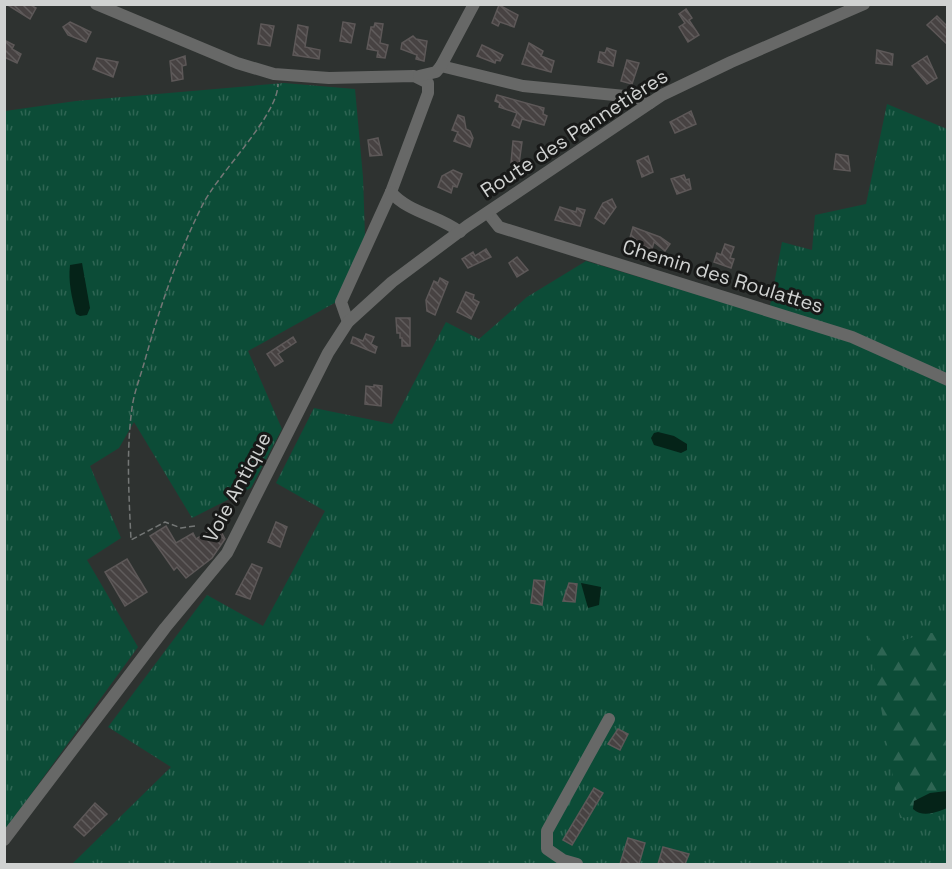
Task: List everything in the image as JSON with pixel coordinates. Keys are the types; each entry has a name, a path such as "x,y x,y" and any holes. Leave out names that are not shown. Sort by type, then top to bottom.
{"street":[{"path":"96,4 237,63 278,74 329,78 401,77 419,76 439,69 523,86 635,97 650,103"},
{"path":"348,322 341,302 391,192 428,90 474,4"},
{"name":"Route des Pannetières","path":"465,228 650,103 731,62 864,4"},
{"path":"419,76 428,83 428,90"},
{"path":"401,77 411,79 418,84 423,103"},
{"path":"391,192 398,200 465,228"},
{"name":"Chemin des Roulattes","path":"488,213 499,227 852,337 948,380"},
{"name":"Voie Antique","path":"4,840 165,628 227,553 328,353 348,322 392,282 465,228"},
{"path":"577,864 563,860 547,849 547,831 609,719"}],"path":[{"path":"195,526 181,528 165,522 131,540 129,489 132,407 176,261 203,203 226,167 271,110 278,93 278,74"}],"green space":[{"path":"284,83 355,89 363,177 365,236 338,301 248,351 282,429 251,488 192,518 134,422 119,448 90,466 121,538 87,560 138,647 5,830 5,111 76,101"},
{"path":"887,104 947,129 947,864 72,864 171,767 108,727 207,595 263,626 325,511 276,483 314,408 392,424 446,322 479,339 527,297 586,261 768,316 782,242 812,250 815,215 866,204"},
{"path":"867,626 884,629 889,645 926,633 947,633 947,812 900,818"}],"shaded area":[{"path":"82,263 90,308 87,315 80,316 76,314 73,302 70,265"},
{"path":"654,433 674,436 687,444 687,450 681,453 654,445 651,438"},
{"path":"581,583 601,587 599,605 588,608"},
{"path":"947,791 947,808 926,814 913,809 914,801 930,793"}],"building":[{"path":"6,4 29,4 36,8 30,19"},
{"path":"499,5 518,15 514,27 500,22 498,26 492,23"},
{"path":"686,9 692,18 689,20 699,35 688,42 679,27 685,23 679,14"},
{"path":"937,16 948,27 948,45 927,25"},
{"path":"70,22 91,32 86,42 68,35 63,27"},
{"path":"343,22 355,24 351,43 340,41"},
{"path":"375,23 383,24 380,43 388,45 385,58 377,57 378,51 367,49 371,27 374,27"},
{"path":"261,24 274,26 270,46 258,44"},
{"path":"298,25 308,27 305,47 320,50 319,59 293,55"},
{"path":"413,36 416,39 427,41 424,61 416,59 417,55 401,49 402,43"},
{"path":"4,40 14,45 12,49 21,54 17,63 4,57"},
{"path":"529,43 543,51 541,56 554,61 551,72 522,64"},
{"path":"482,45 503,55 500,61 496,60 495,63 477,56"},
{"path":"607,48 616,51 613,66 598,62 600,52 605,53"},
{"path":"877,50 893,54 892,65 876,63"},
{"path":"185,56 186,65 182,66 183,79 172,81 170,61"},
{"path":"927,56 937,78 927,84 912,66"},
{"path":"97,58 118,62 113,77 93,69"},
{"path":"627,60 639,63 632,84 621,81"},
{"path":"497,95 544,108 543,114 547,116 544,125 522,119 519,128 512,125 517,113 499,107 500,103 495,101"},
{"path":"691,111 696,124 675,133 670,122"},
{"path":"458,115 464,117 466,129 470,131 473,138 470,147 454,141 458,132 452,130"},
{"path":"378,138 382,155 370,156 368,140"},
{"path":"513,141 522,142 519,164 511,163"},
{"path":"836,154 848,156 850,171 834,169"},
{"path":"648,156 653,172 642,177 637,161"},
{"path":"453,170 462,174 457,187 453,186 451,193 438,187 442,176"},
{"path":"684,175 686,180 689,179 691,189 677,194 671,179"},
{"path":"612,199 616,207 604,224 595,218 603,203"},
{"path":"560,207 576,212 577,208 585,210 580,226 555,220"},
{"path":"633,227 660,237 670,244 665,251 654,242 652,249 629,241"},
{"path":"725,244 734,247 730,258 734,259 731,268 714,262 717,253 721,255"},
{"path":"486,249 491,257 468,268 462,259 473,252 475,256"},
{"path":"517,257 528,270 517,277 509,263"},
{"path":"440,278 448,282 435,315 427,311 426,300 434,281 438,283"},
{"path":"466,292 474,295 473,299 479,302 471,319 457,312"},
{"path":"396,318 410,318 410,346 402,346 402,338 400,338 400,333 397,333"},
{"path":"366,334 374,337 371,344 377,347 375,353 351,343 353,337 363,341"},
{"path":"293,337 296,342 278,354 283,361 275,366 267,354"},
{"path":"374,385 382,386 381,406 365,404 366,386 374,387"},
{"path":"276,522 287,527 280,547 268,542"},
{"path":"166,526 176,543 193,533 196,539 218,526 225,539 212,558 186,578 177,567 174,570 150,536"},
{"path":"127,559 147,592 125,606 105,572"},
{"path":"252,564 262,568 250,599 236,594"},
{"path":"534,580 545,581 542,605 531,603"},
{"path":"569,583 577,584 575,602 563,601"},
{"path":"618,729 628,734 620,750 608,744"},
{"path":"594,788 603,793 572,845 563,840"},
{"path":"95,803 107,814 84,836 74,827"},
{"path":"628,838 645,843 639,864 620,864"},
{"path":"663,847 689,854 685,864 658,864"}]}
